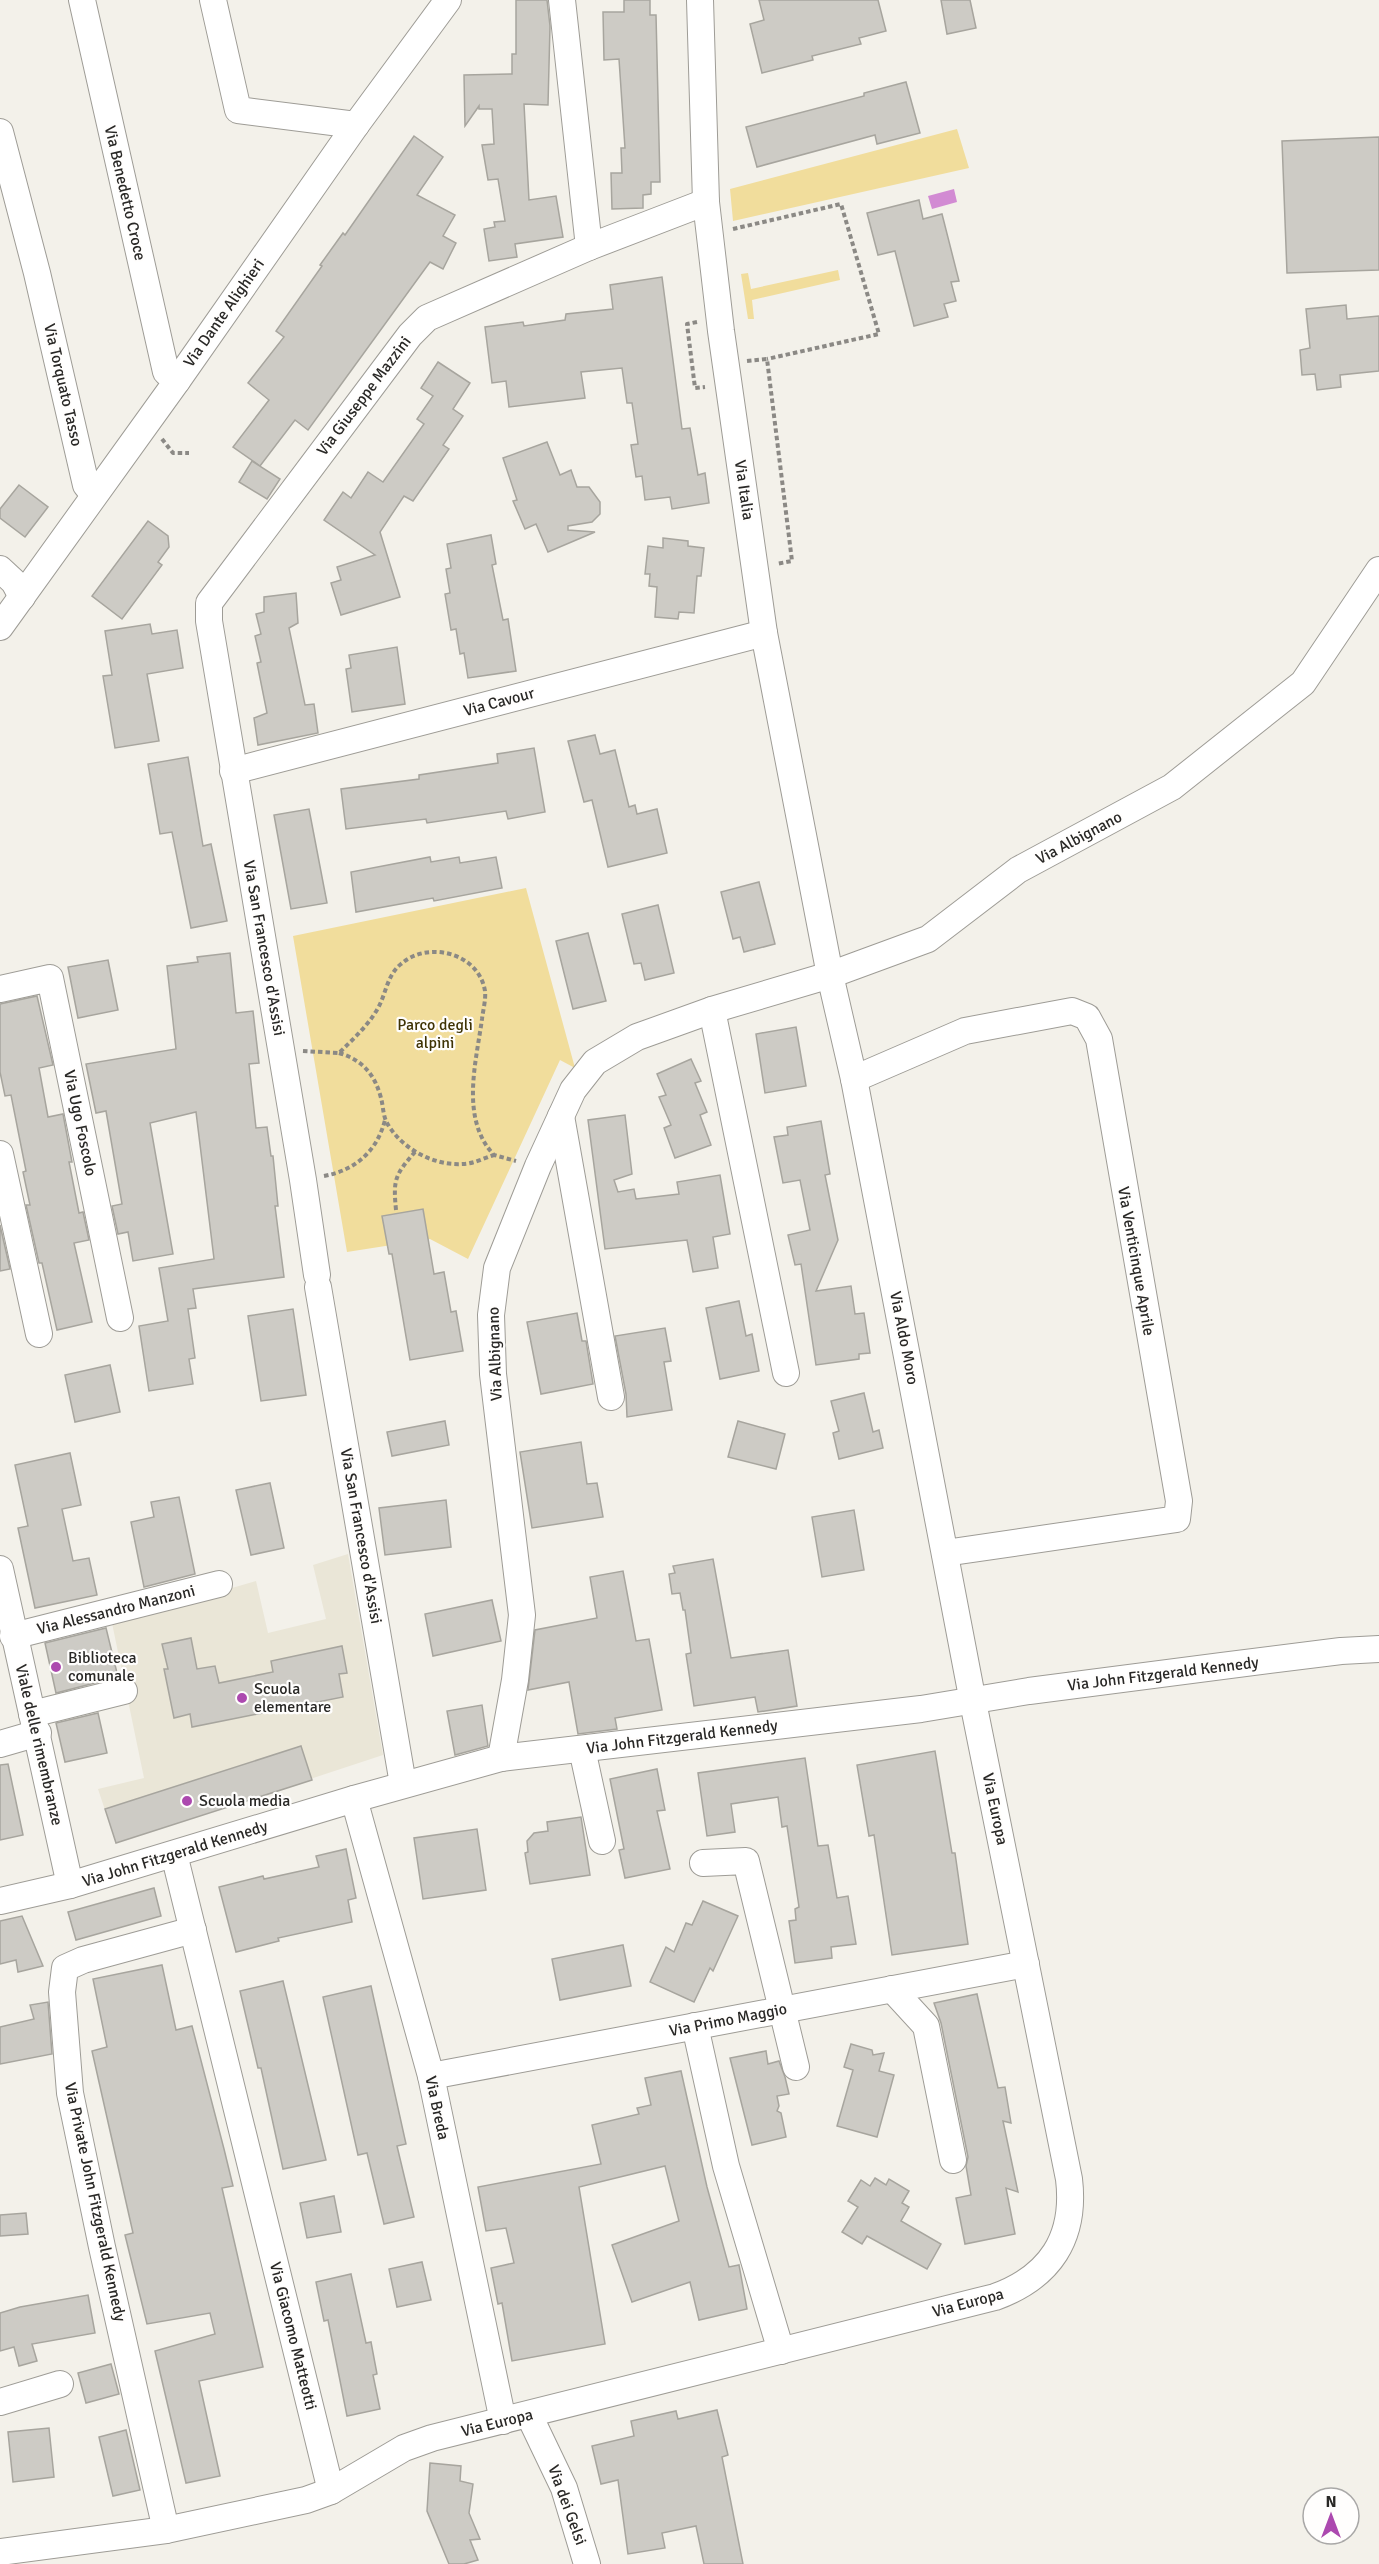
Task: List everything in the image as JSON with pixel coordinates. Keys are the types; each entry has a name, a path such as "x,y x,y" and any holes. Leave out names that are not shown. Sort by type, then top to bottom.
{"street":[{"name":"Via Benedetto Croce","path":"82,0 166,372 177,381"},
{"path":"213,0 238,110 356,125"},
{"name":"Via Dante Alighieri","path":"0,627 177,381 356,125 431,11 448,0"},
{"path":"562,0 589,248"},
{"name":"Via Italia","path":"700,0 706,202 721,331 765,633 830,975"},
{"name":"Via Torquato Tasso","path":"0,132 37,273 86,485 94,495"},
{"name":"Via Giuseppe Mazzini","path":"209,621 209,603 225,580 410,335 427,318 589,248 706,202"},
{"path":"0,569 14,582 22,597"},
{"name":"Via Albignano","path":"501,1758 515,1680 522,1615 493,1374 491,1315 497,1268 538,1166 573,1090 595,1062 638,1037 712,1010 830,975 928,939 1018,870 1172,787 1303,683 1379,570"},
{"name":"Via San Francesco d'Assisi","path":"209,621 301,1168 317,1281 403,1784"},
{"name":"Via Cavour","path":"233,771 765,633"},
{"name":"Via Aldo Moro","path":"830,975 854,1079 973,1702"},
{"name":"Via Ugo Foscolo","path":"0,989 50,978 120,1318"},
{"path":"712,1010 786,1373"},
{"name":"Via Venticinque Aprile","path":"854,1079 965,1031 1072,1011 1087,1017 1099,1038 1179,1501 1177,1519 945,1552"},
{"path":"561,1116 611,1397"},
{"path":"0,1154 39,1334"},
{"name":"Viale delle rimembranze","path":"0,1569 70,1886"},
{"name":"Via Alessandro Manzoni","path":"13,1636 219,1584"},
{"name":"Via John Fitzgerald Kennedy","path":"0,1901 70,1886 354,1798 501,1758 973,1702 1029,1691 1222,1665 1341,1651 1379,1649"},
{"path":"0,1744 35,1723 124,1691"},
{"name":"Via Europa","path":"331,2491 404,2448 432,2438 995,2297 1028,2281 1054,2255 1068,2224 1071,2194 973,1702"},
{"path":"582,1749 602,1840"},
{"name":"Via Breda","path":"354,1798 431,2076 503,2421"},
{"name":"Via Giacomo Matteotti","path":"174,1854 331,2491"},
{"path":"703,1863 746,1861 796,2067"},
{"name":"Via Private John Fitzgerald Kennedy","path":"166,2529 70,2093 62,1992 65,1968 83,1960 193,1930"},
{"name":"Via Primo Maggio","path":"431,2076 1026,1964"},
{"path":"892,1989 926,2026 953,2160"},
{"path":"695,2026 726,2166 781,2351"},
{"path":"0,2402 60,2384"},
{"name":"Via dei Gelsi","path":"529,2415 564,2488 587,2564"},
{"path":"0,2552 166,2529 306,2500 331,2491"}],"path":[{"path":"726,230 841,204 879,334 767,359 744,361"},
{"path":"767,359 792,561 773,564 774,574"},
{"path":"158,433 173,453 189,453"},
{"path":"339,1053 361,1032 379,1008 392,973 400,964 409,958 431,951 454,955 465,961 478,975 485,992 473,1083 473,1107 478,1130 494,1155"},
{"path":"312,1050 339,1053 356,1060 370,1073 382,1100 385,1119 393,1131 415,1152 430,1159 456,1164 465,1164 494,1155 538,1166"},
{"path":"333,1174 354,1166 371,1150 378,1140 385,1119"},
{"path":"396,1210 393,1183 398,1171 415,1152"}],"shaded area":[{"path":"954,189 957,202 932,209 928,196"},
{"path":"348,1554 383,1755 116,1843 98,1789 144,1778 112,1623 256,1581 268,1633 326,1619 313,1565"}],"green space":[{"path":"957,129 969,168 733,221 730,189"},
{"path":"838,270 840,280 752,300 754,319 748,319 741,274 748,273 751,289"},
{"name":"Parco degli alpini","path":"526,888 575,1068 560,1060 468,1259 430,1239 347,1252 293,936"}],"building":[{"path":"516,0 547,0 550,26 548,105 524,104 529,200 556,196 563,237 515,244 517,257 489,261 484,229 495,227 494,222 505,221 498,179 488,180 482,145 494,144 492,109 479,109 479,106 465,126 464,75 512,74 512,54 516,54"},
{"path":"624,0 650,0 650,15 656,15 660,182 651,182 651,194 643,195 643,208 612,209 611,173 622,173 621,148 625,148 619,59 604,60 603,12 624,12"},
{"path":"759,0 878,0 886,31 859,38 861,44 812,56 813,60 762,73 750,24 764,20"},
{"path":"941,0 970,0 976,28 947,34"},
{"path":"906,82 920,133 877,144 875,135 757,167 746,127 864,96 864,93"},
{"path":"414,136 443,157 417,195 455,215 443,236 456,243 443,269 430,262 308,430 295,420 260,466 233,447 269,400 248,383 284,337 276,331 322,266 320,265 343,233 345,235"},
{"path":"1379,137 1379,270 1287,273 1282,141"},
{"path":"919,200 923,219 942,214 959,281 951,282 956,301 944,304 948,317 914,326 895,251 878,255 867,213"},
{"path":"662,277 682,429 690,428 698,475 705,473 709,503 672,509 670,497 645,500 642,476 636,477 631,445 638,444 632,403 627,403 622,368 581,372 585,398 509,407 506,381 492,383 485,327 523,322 524,326 565,320 566,314 613,309 610,285"},
{"path":"1346,305 1347,319 1379,316 1379,371 1340,375 1341,387 1317,390 1315,374 1302,375 1300,350 1310,348 1306,309"},
{"path":"438,362 470,383 453,409 463,416 443,445 449,449 413,501 404,496 380,532 400,597 341,615 331,583 341,580 337,567 375,555 324,520 343,492 351,498 368,472 383,482 424,424 417,419 433,396 421,388"},
{"path":"547,442 560,475 571,470 577,487 589,487 600,502 600,514 592,522 568,526 568,530 595,532 548,552 536,524 525,529 513,501 517,500 503,458"},
{"path":"252,461 280,479 267,499 239,482"},
{"path":"19,485 48,507 25,537 0,518 0,509"},
{"path":"148,521 168,536 169,547 158,562 162,565 122,619 92,596"},
{"path":"491,535 496,564 492,565 503,620 508,619 516,671 468,678 464,653 460,654 456,629 451,630 445,594 450,593 446,569 451,568 447,544"},
{"path":"663,538 688,541 688,546 704,548 701,576 697,576 694,613 679,612 678,619 655,617 657,587 649,586 650,574 645,574 648,546 663,548"},
{"path":"296,593 298,623 289,628 305,705 314,704 318,733 258,745 254,718 267,713 257,663 261,662 255,636 261,634 256,614 264,612 264,597"},
{"path":"150,624 152,634 177,630 183,668 147,674 159,741 115,748 103,676 112,675 105,631"},
{"path":"397,647 405,704 352,712 346,669 351,668 349,655"},
{"path":"595,735 600,754 615,750 629,807 635,805 637,814 657,809 667,853 608,867 592,800 584,802 568,741"},
{"path":"534,748 545,812 508,819 506,811 427,823 426,819 346,829 341,789 419,779 419,775 498,763 497,754"},
{"path":"188,757 203,846 211,844 227,921 191,928 172,832 160,834 148,764"},
{"path":"309,809 327,903 291,909 274,815"},
{"path":"430,857 431,862 459,857 460,863 496,857 502,888 356,912 351,872"},
{"path":"759,882 775,944 744,952 740,937 733,939 721,892"},
{"path":"658,905 674,973 645,980 641,963 634,964 622,914"},
{"path":"588,933 606,1001 573,1009 556,941"},
{"path":"230,953 236,1013 253,1011 259,1063 249,1064 256,1128 267,1127 271,1156 273,1156 278,1206 275,1206 284,1277 193,1289 196,1308 188,1309 195,1358 189,1359 193,1384 149,1391 139,1326 168,1321 159,1268 214,1259 196,1112 150,1123 173,1254 133,1261 128,1232 118,1234 112,1206 122,1204 106,1111 96,1113 86,1064 176,1049 167,966 198,962 197,957"},
{"path":"108,960 118,1010 78,1018 68,967"},
{"path":"37,996 53,1065 39,1068 48,1117 63,1114 79,1213 83,1212 89,1240 74,1243 92,1322 57,1330 26,1205 30,1205 23,1172 26,1171 11,1095 5,1096 0,1072 0,1004"},
{"path":"796,1027 806,1086 765,1093 756,1034"},
{"path":"691,1059 701,1081 695,1083 707,1112 700,1115 711,1145 675,1158 664,1128 671,1125 659,1097 666,1095 657,1074"},
{"path":"625,1115 632,1174 614,1180 618,1192 634,1189 636,1199 679,1194 677,1182 720,1175 730,1234 713,1237 718,1268 693,1272 687,1240 605,1249 588,1120"},
{"path":"821,1121 830,1174 825,1175 838,1240 816,1291 851,1286 855,1314 864,1313 870,1353 859,1354 859,1359 816,1365 801,1264 795,1265 788,1235 810,1230 800,1180 783,1183 774,1137 788,1135 787,1127"},
{"path":"423,1209 434,1274 444,1272 451,1312 456,1311 463,1351 410,1360 392,1254 389,1254 382,1216"},
{"path":"0,1225 10,1269 0,1271"},
{"path":"739,1301 746,1336 752,1334 759,1371 720,1379 706,1308"},
{"path":"293,1309 306,1395 261,1401 248,1316"},
{"path":"577,1313 582,1341 586,1341 593,1384 541,1394 527,1322"},
{"path":"665,1328 671,1361 664,1362 672,1410 627,1417 626,1394 615,1336"},
{"path":"110,1365 120,1412 75,1422 65,1375"},
{"path":"864,1393 873,1432 879,1430 883,1448 839,1459 833,1433 839,1431 831,1401"},
{"path":"445,1421 449,1445 392,1456 387,1432"},
{"path":"738,1421 785,1434 776,1469 728,1457"},
{"path":"581,1442 587,1484 597,1483 603,1517 532,1528 520,1452"},
{"path":"70,1453 81,1505 62,1509 73,1561 89,1558 97,1595 35,1608 18,1528 28,1526 15,1465"},
{"path":"270,1483 284,1548 251,1555 236,1490"},
{"path":"179,1497 195,1574 144,1587 131,1522 154,1517 151,1502"},
{"path":"446,1500 451,1547 385,1555 379,1508"},
{"path":"854,1510 864,1570 822,1577 812,1517"},
{"path":"713,1559 731,1658 788,1650 797,1706 758,1712 755,1697 694,1706 686,1654 691,1653 685,1610 683,1610 680,1593 672,1594 669,1574 675,1573 673,1566"},
{"path":"623,1571 636,1641 649,1639 662,1710 615,1718 617,1729 578,1734 569,1682 528,1690 535,1630 597,1618 590,1577"},
{"path":"492,1600 501,1641 433,1656 425,1614"},
{"path":"106,1628 118,1677 56,1693 45,1643"},
{"path":"191,1638 197,1669 215,1666 219,1683 273,1672 271,1661 342,1646 347,1673 339,1674 343,1697 192,1727 190,1714 174,1718 164,1669 168,1669 162,1644"},
{"path":"482,1705 488,1746 455,1755 447,1711"},
{"path":"98,1713 107,1753 65,1762 56,1723"},
{"path":"301,1746 312,1780 116,1843 105,1809"},
{"path":"935,1751 952,1853 955,1853 968,1944 892,1955 874,1835 869,1836 857,1765"},
{"path":"805,1758 818,1846 828,1845 837,1898 848,1896 856,1944 831,1947 832,1958 795,1963 789,1921 796,1920 795,1909 799,1907 787,1826 782,1827 778,1797 731,1804 735,1832 707,1836 698,1773"},
{"path":"8,1764 23,1835 0,1840 0,1765"},
{"path":"657,1769 665,1810 657,1811 670,1869 625,1878 619,1850 624,1849 610,1779"},
{"path":"581,1817 590,1875 530,1884 525,1853 528,1852 527,1841 534,1833 548,1831 547,1822"},
{"path":"477,1829 486,1890 423,1899 414,1838"},
{"path":"346,1849 356,1898 348,1900 352,1922 278,1938 279,1941 236,1952 219,1887 263,1876 264,1879 319,1867 316,1856"},
{"path":"154,1888 161,1916 76,1940 68,1912"},
{"path":"703,1901 738,1916 713,1971 710,1968 694,2002 650,1982 666,1947 674,1952 686,1923 692,1925"},
{"path":"22,1916 43,1966 18,1972 16,1960 0,1964 0,1921"},
{"path":"623,1945 631,1986 560,2000 552,1959"},
{"path":"162,1965 176,2030 192,2026 224,2149 233,2186 222,2188 263,2367 199,2381 220,2476 186,2483 155,2351 215,2334 210,2313 147,2324 125,2235 133,2233 92,2051 107,2047 93,1979"},
{"path":"283,1981 326,2160 283,2169 261,2068 258,2068 240,1991"},
{"path":"371,1986 406,2144 397,2146 414,2217 384,2224 367,2153 358,2155 323,1997"},
{"path":"977,1994 998,2088 1005,2087 1011,2123 1003,2121 1018,2192 1006,2188 1015,2234 965,2244 956,2198 971,2195 966,2166 968,2157 941,2023 934,2003"},
{"path":"48,2002 52,2054 0,2064 0,2027 34,2019 30,2005"},
{"path":"851,2044 872,2050 873,2055 884,2053 879,2071 894,2075 877,2137 837,2126 853,2070 844,2067"},
{"path":"766,2051 768,2064 779,2061 789,2094 777,2096 779,2106 777,2111 781,2113 786,2137 752,2145 730,2058"},
{"path":"681,2071 707,2187 729,2267 739,2265 747,2309 699,2320 690,2282 632,2302 612,2245 679,2221 665,2166 579,2187 605,2344 512,2361 502,2303 498,2304 491,2268 514,2263 506,2228 486,2231 478,2187 601,2164 592,2125 639,2114 637,2108 651,2105 645,2078"},
{"path":"875,2178 886,2185 889,2179 909,2191 902,2203 909,2207 901,2221 941,2244 927,2269 867,2236 862,2244 842,2232 858,2207 848,2201 861,2180 870,2186"},
{"path":"334,2196 341,2232 307,2238 300,2203"},
{"path":"26,2213 28,2234 0,2236 0,2215"},
{"path":"422,2262 431,2300 397,2307 389,2269"},
{"path":"351,2274 366,2343 371,2342 377,2374 373,2375 380,2409 347,2416 328,2320 324,2321 316,2282"},
{"path":"88,2295 95,2333 32,2344 37,2361 19,2366 14,2347 0,2351 0,2313 20,2307"},
{"path":"111,2364 119,2394 86,2403 78,2373"},
{"path":"717,2410 728,2455 722,2457 743,2564 704,2564 696,2526 662,2533 665,2548 628,2554 618,2480 601,2484 592,2446 634,2436 631,2421 676,2411 678,2419"},
{"path":"49,2428 54,2477 13,2482 8,2432"},
{"path":"126,2430 140,2490 113,2496 99,2437"},
{"path":"430,2463 461,2466 460,2481 473,2484 469,2513 480,2539 470,2540 478,2560 464,2564 449,2564 427,2511"}],"place":[{"name":"Biblioteca comunale","path":"56,1667"},
{"name":"Scuola elementare","path":"242,1698"},
{"name":"Scuola media","path":"187,1801"}]}
